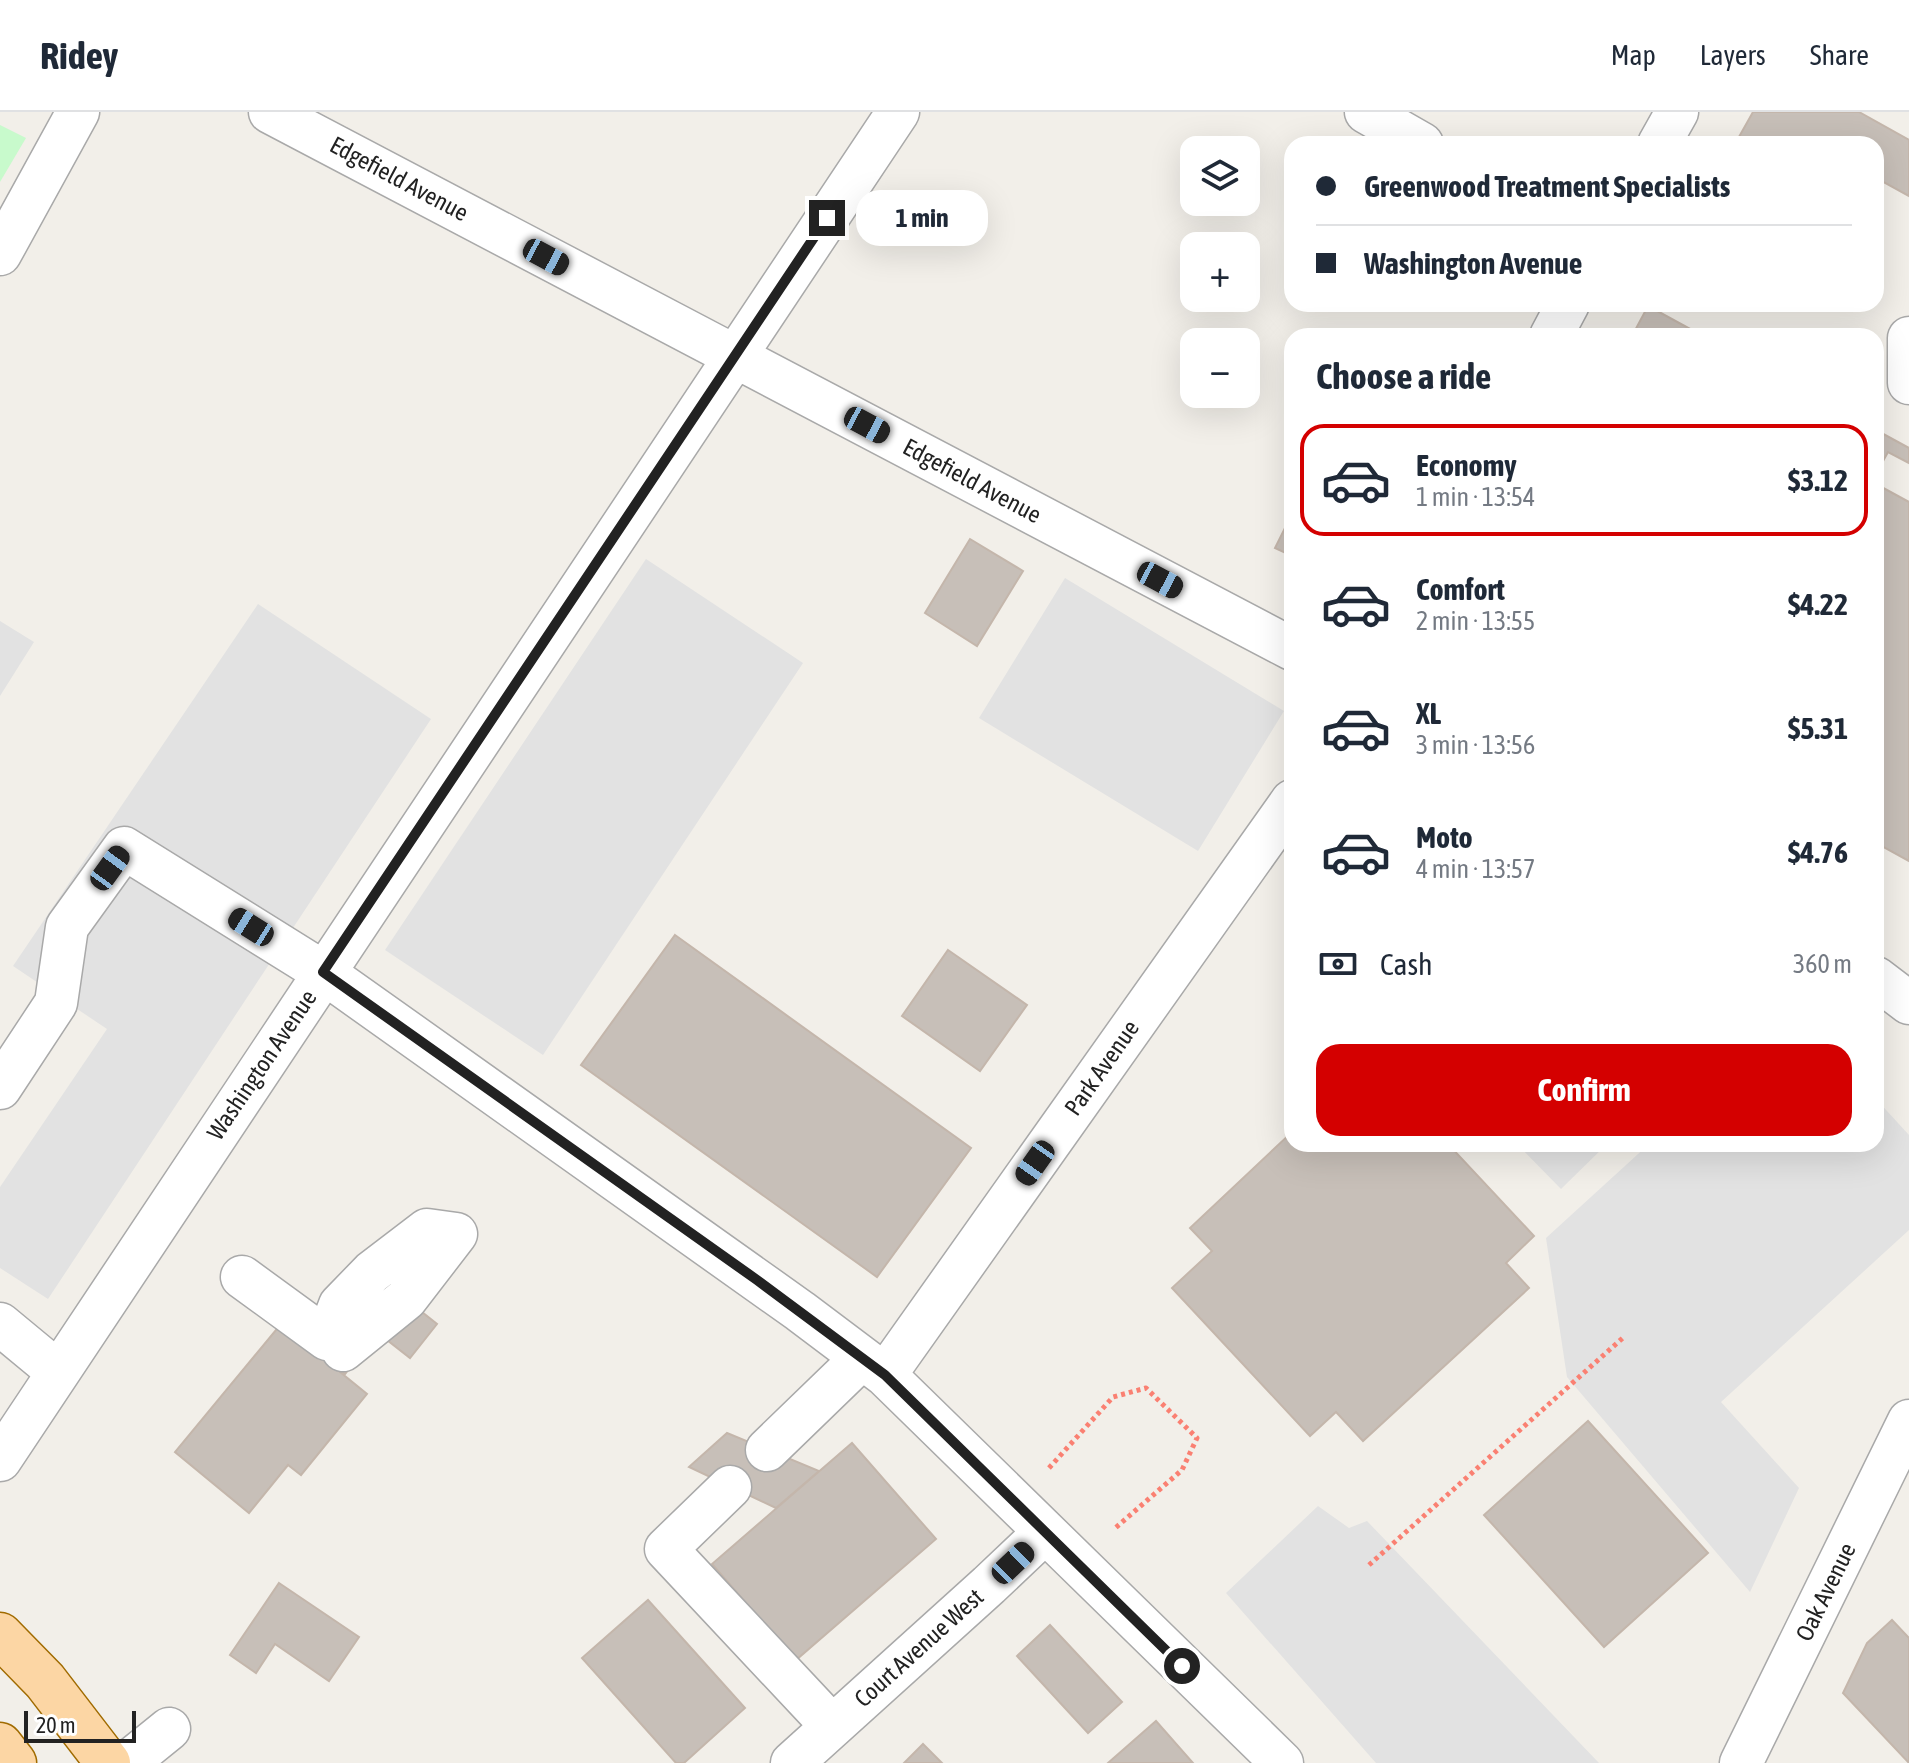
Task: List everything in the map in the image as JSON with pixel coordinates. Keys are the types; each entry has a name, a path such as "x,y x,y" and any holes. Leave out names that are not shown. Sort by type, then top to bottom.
{"main road":[{"path":"0,1635 45,1681 108,1763"},
{"path":"0,1745 14,1763"}],"street":[{"path":"0,254 78,112"},
{"name":"Edgefield Avenue","path":"270,112 1284,645"},
{"name":"Washington Avenue","path":"0,1460 898,112"},
{"path":"1366,112 1408,136"},
{"path":"1664,136 1677,112"},
{"path":"1909,338 1909,383"},
{"name":"Park Avenue","path":"767,1450 874,1366 1284,812"},
{"path":"0,1088 56,1003 67,927 124,848 323,972 874,1366 1282,1763"},
{"path":"1884,984 1909,1003"},
{"path":"242,1277 332,1342 327,1339 340,1305 372,1272 442,1232 444,1235 422,1253 392,1288"},
{"path":"0,1324 58,1372"},
{"name":"Oak Avenue","path":"1741,1763 1909,1421"},
{"path":"730,1487 666,1549 832,1726"},
{"name":"Court Avenue West","path":"792,1763 1045,1532"},
{"path":"127,1763 169,1729"}],"path":[{"path":"1369,1565 1625,1336"},
{"path":"1049,1468 1113,1397 1146,1388 1197,1438 1182,1470 1113,1530"}],"green space":[{"path":"0,125 26,138 0,182"}],"shaded area":[{"path":"646,559 803,663 543,1055 385,950"},
{"path":"1065,578 1284,711 1198,851 979,718"},
{"path":"258,604 431,719 48,1299 0,1268 0,1187 107,1029 13,966"},
{"path":"0,621 34,642 0,696"},
{"path":"1884,1108 1909,1135 1909,1230 1721,1402 1799,1488 1750,1592 1567,1377 1546,1238 1640,1152 1884,1152"},
{"path":"1525,1152 1599,1152 1561,1189"},
{"path":"1318,1506 1349,1528 1367,1521 1599,1763 1376,1763 1226,1593"}],"building":[{"path":"1753,112 1859,112 1909,140 1909,196 1884,182 1884,136 1740,136"},
{"path":"1645,312 1659,312 1688,328 1636,328"},
{"path":"1884,434 1909,448 1909,463 1888,452 1884,459"},
{"path":"1884,488 1909,502 1909,861 1884,847"},
{"path":"1284,530 1284,552 1275,548"},
{"path":"970,539 1023,571 977,646 925,613"},
{"path":"675,935 971,1148 877,1277 581,1065"},
{"path":"948,950 1027,1005 980,1071 902,1016"},
{"path":"1284,1140 1284,1152 1455,1152 1534,1236 1506,1263 1529,1288 1363,1441 1336,1412 1310,1436 1172,1288 1212,1251 1190,1228"},
{"path":"359,1262 437,1324 410,1358 378,1333 345,1374 317,1351"},
{"path":"281,1324 367,1394 301,1475 288,1465 249,1513 175,1452"},
{"path":"1588,1421 1708,1553 1604,1647 1484,1515"},
{"path":"727,1433 819,1471 776,1508 689,1467"},
{"path":"852,1443 936,1539 796,1660 712,1564"},
{"path":"279,1583 359,1637 329,1681 275,1644 256,1673 230,1655"},
{"path":"648,1600 745,1708 684,1763 676,1763 582,1658"},
{"path":"1892,1620 1909,1638 1909,1763 1843,1693 1867,1643"},
{"path":"1050,1625 1122,1702 1088,1733 1017,1656"},
{"path":"1156,1721 1193,1763 1108,1763"},
{"path":"923,1744 942,1763 904,1763"}],"route":[{"path":"827,218 323,972 757,1280 885,1375 1182,1666"}]}
